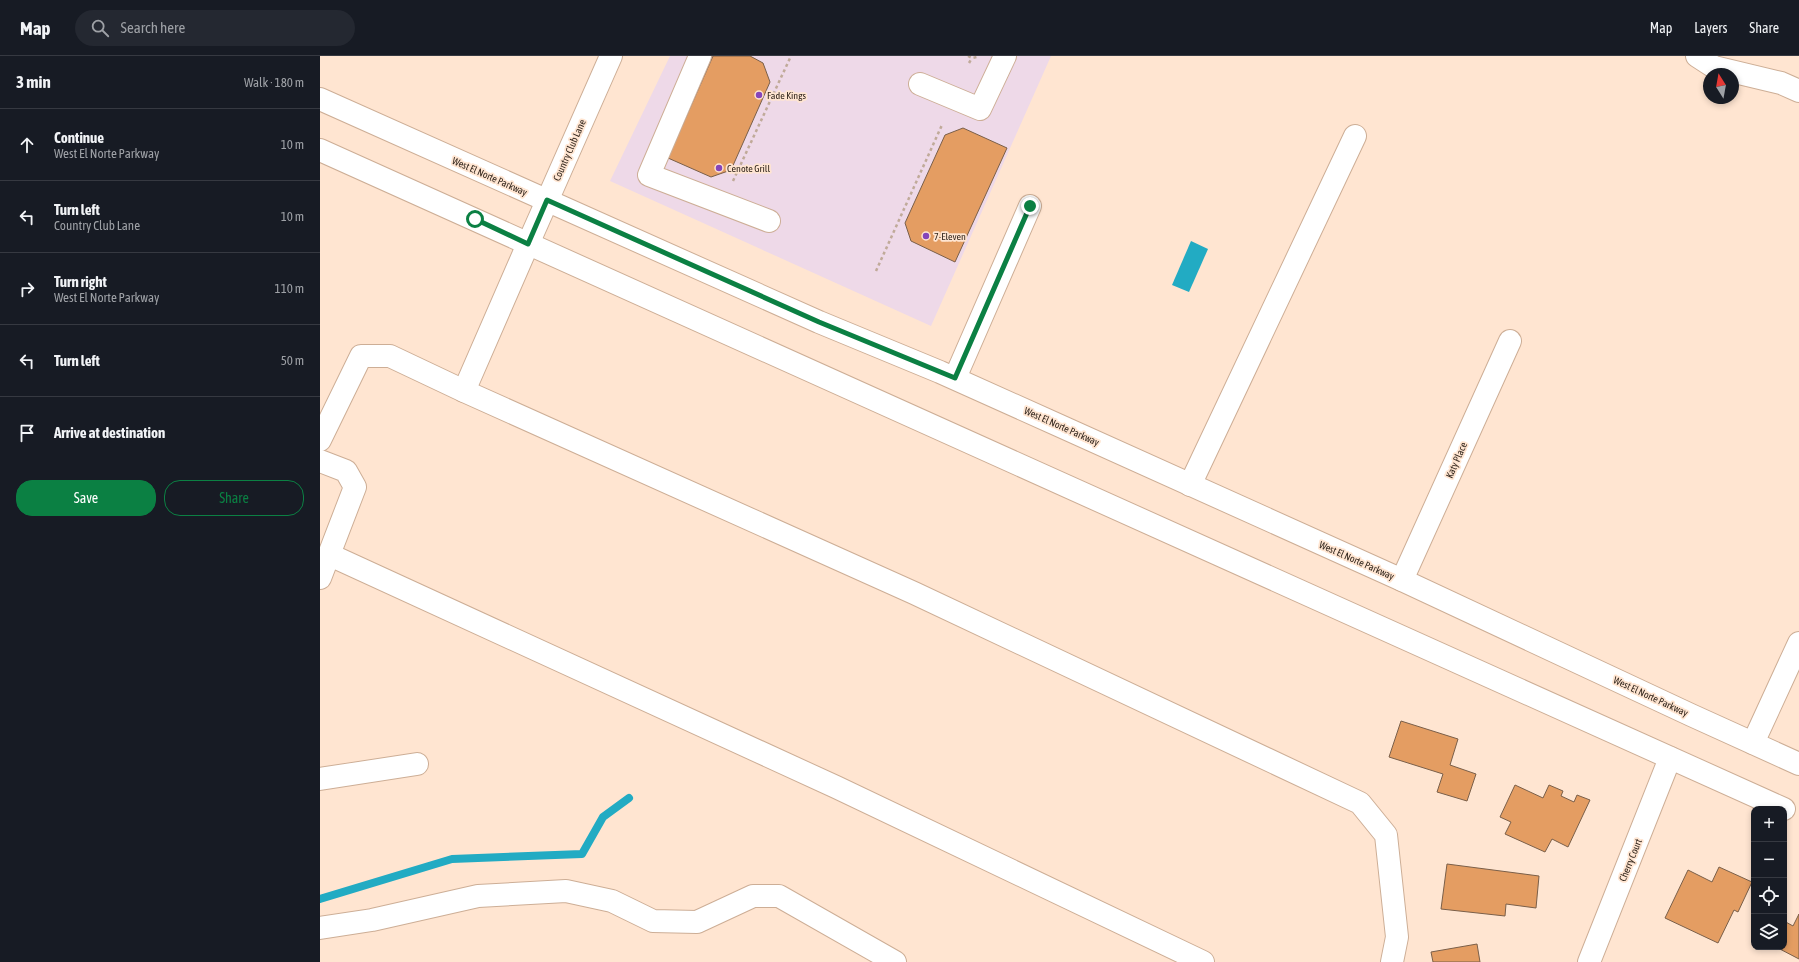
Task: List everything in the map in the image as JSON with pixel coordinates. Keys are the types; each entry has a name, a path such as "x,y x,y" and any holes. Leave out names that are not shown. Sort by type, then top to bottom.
{"main road":[{"name":"Country Club Lane","path":"464,392 611,56"},
{"path":"700,56 649,175 769,221"},
{"path":"920,84 980,109 1005,56"},
{"path":"1697,56 1714,67 1781,84 1799,91"},
{"name":"West El Norte Parkway","path":"320,100 819,322 955,378 1402,580 1799,764"},
{"path":"1190,485 1355,136"},
{"path":"320,150 1073,487 1777,806"},
{"path":"955,378 1030,206"},
{"name":"Katy Place","path":"1402,580 1510,341"},
{"path":"320,440 361,356 390,356 464,392 914,593 1360,804 1386,835 1397,937 1392,962"},
{"path":"320,461 346,471 355,487 320,578"},
{"path":"330,555 836,787 1203,962"},
{"path":"1753,743 1799,643"},
{"name":"Cherry Court","path":"1589,962 1670,758"},
{"path":"320,779 417,764"},
{"path":"1787,810 1799,816"},
{"path":"320,928 372,920 478,896 566,891 612,901 653,920 697,922 753,896 779,896 895,962"}],"path":[{"path":"723,203 791,56"},
{"path":"968,56 972,58 979,56"},
{"path":"969,63 972,58"},
{"path":"876,271 942,125"}],"shaded area":[{"path":"670,56 1051,56 931,326 610,181"}],"water":[{"path":"1191,241 1208,249 1189,292 1172,285"}],"building":[{"path":"713,56 750,56 763,63 770,82 731,170 711,177 668,158"},
{"path":"963,128 1007,148 955,262 911,241 905,223 945,135"},
{"path":"1401,721 1458,739 1450,765 1476,774 1467,801 1437,792 1443,774 1389,757"},
{"path":"1515,785 1543,798 1549,785 1563,791 1561,796 1574,802 1577,795 1590,800 1568,847 1552,839 1545,852 1505,834 1511,822 1500,817"},
{"path":"1447,864 1539,876 1536,908 1506,904 1505,916 1441,909"},
{"path":"1719,867 1751,882 1738,912 1734,910 1718,943 1665,918 1688,870 1712,882"},
{"path":"1799,914 1799,959 1782,950 1787,950 1787,923 1793,926"},
{"path":"1477,944 1480,962 1433,962 1431,952"}],"waterway":[{"path":"320,899 452,859 582,854 603,817 629,798"}],"place":[{"name":"Fade Kings","path":"759,95"},
{"name":"Cenote Grill","path":"719,168"},
{"name":"7-Eleven","path":"926,236"}],"route":[{"path":"475,219 528,244 547,200 819,322 955,378 1030,206"}]}
